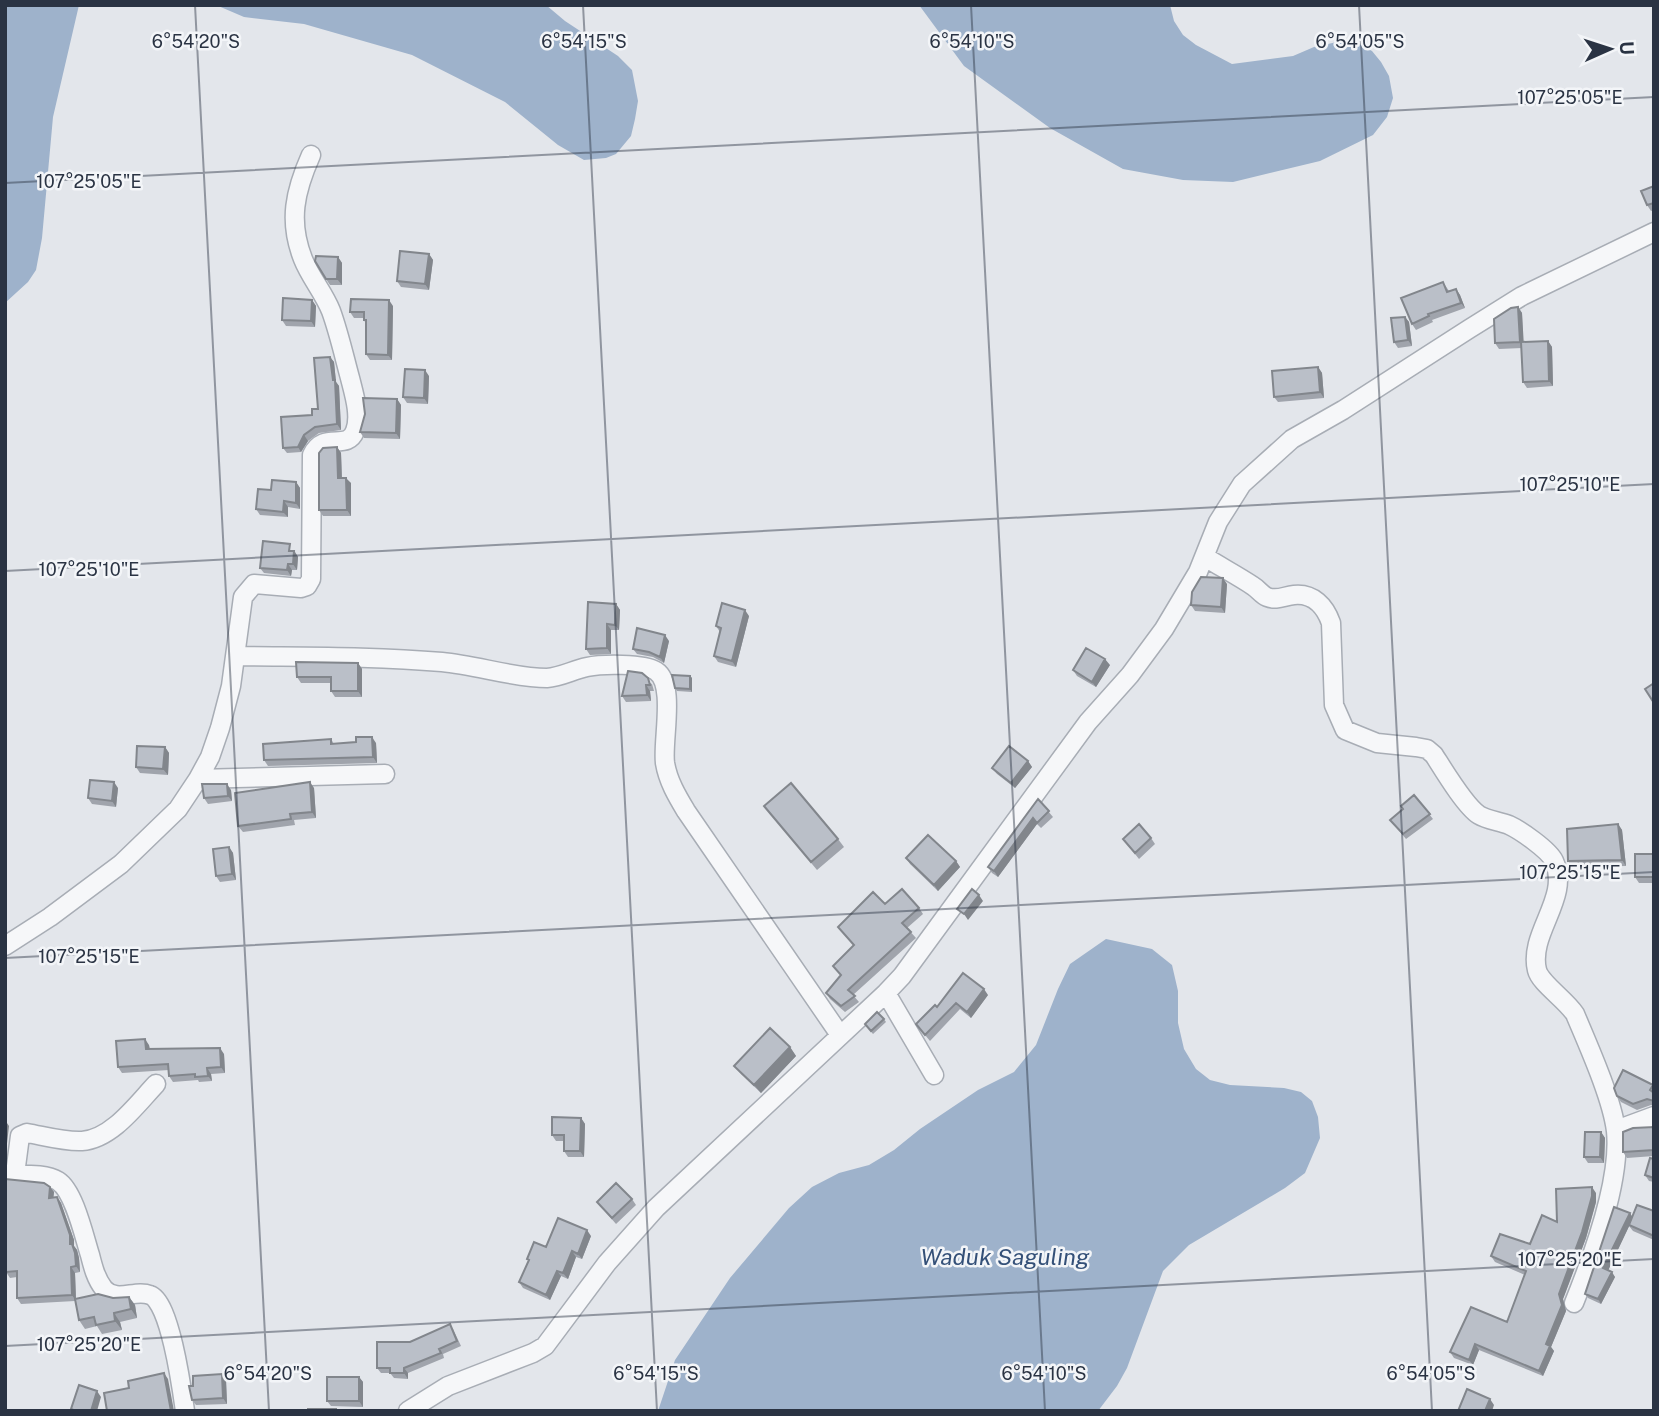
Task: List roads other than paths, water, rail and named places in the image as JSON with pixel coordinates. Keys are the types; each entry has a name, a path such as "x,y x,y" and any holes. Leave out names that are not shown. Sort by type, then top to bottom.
{"street":[{"path":"5,946 50,917 121,864 178,810 198,779 220,728 231,686 243,597 254,584 301,588 307,586 311,579 312,455 316,446 323,442 341,442 350,438 355,431 357,415 353,390 331,310 303,260 295,234 294,210 298,183 311,155"},
{"path":"408,1411 448,1386 545,1346 607,1263 656,1208 902,976 1088,722 1130,675 1164,629 1205,557 1218,522 1242,484 1292,439 1343,410 1522,296 1654,232"},
{"path":"1205,557 1265,596 1279,599 1296,595 1308,596 1321,604 1331,623 1334,705 1345,730 1377,743 1427,749 1478,814 1513,826 1552,857 1556,864 1558,884 1539,943 1537,971 1542,980 1565,1000 1575,1014 1616,1130 1614,1170 1590,1265 1574,1303"},
{"path":"235,656 444,662 536,678 556,678 587,667 607,665 641,667 656,671 664,681 667,698 665,763 672,786 686,811 841,1035"},
{"path":"198,779 385,774"},
{"path":"886,993 934,1075"},
{"path":"156,1084 113,1127 94,1138 82,1141 23,1134 18,1140 10,1174 45,1177 58,1181 67,1189 95,1274 105,1290 113,1295 150,1294 157,1299 173,1339 185,1411"},
{"path":"1616,1130 1654,1116"}],"water":[{"path":"5,5 79,5 53,117 42,238 36,270 28,282 5,303"},
{"path":"216,5 546,5 618,56 632,70 638,101 631,136 616,154 584,160 558,145 505,102 412,55 304,24 244,17"},
{"path":"919,5 1170,5 1174,21 1183,35 1232,64 1293,56 1314,47 1337,42 1359,44 1372,51 1381,62 1389,76 1393,98 1387,117 1373,135 1320,161 1233,182 1183,180 1123,169 1050,128 964,66"},
{"name":"Waduk Saguling","path":"1106,939 1152,949 1172,965 1178,991 1178,1023 1184,1049 1196,1069 1210,1080 1230,1085 1284,1088 1301,1092 1312,1101 1318,1117 1320,1138 1305,1173 1285,1188 1189,1245 1163,1271 1127,1368 1098,1411 658,1411 675,1360 730,1278 789,1208 812,1187 839,1173 869,1165 978,1090 1014,1072 1036,1045 1070,964"}]}
